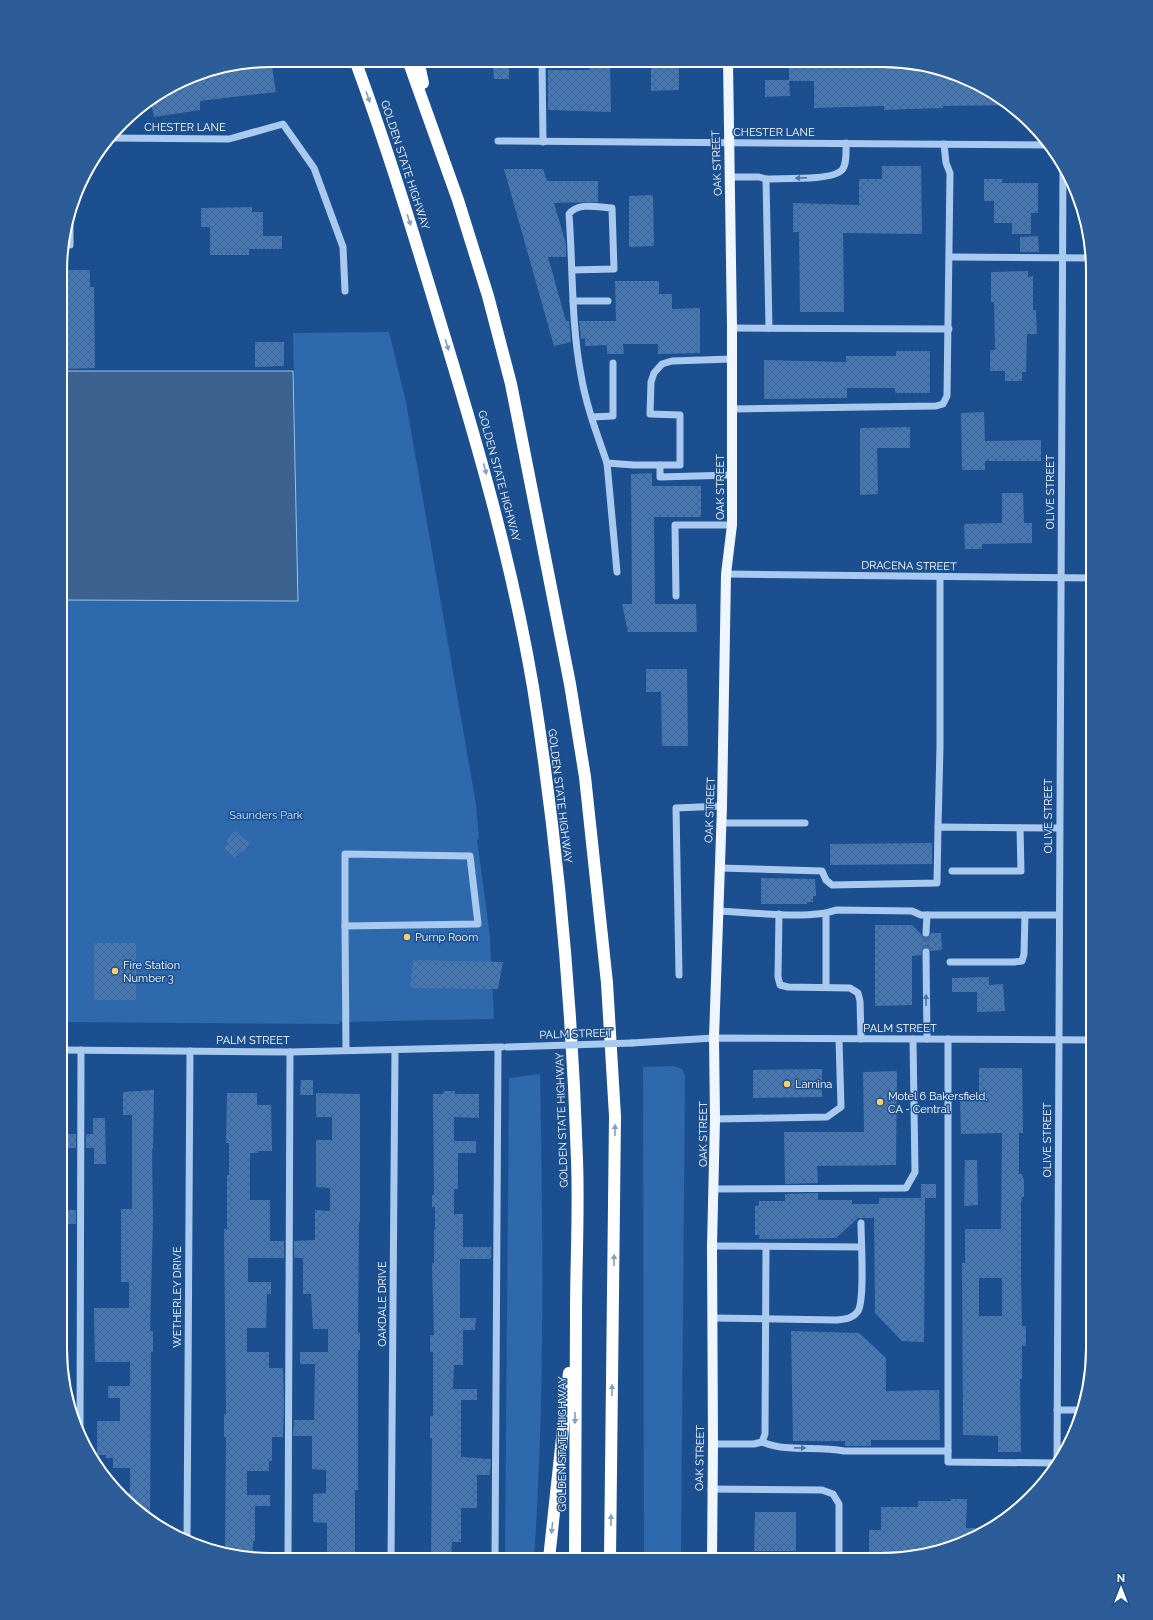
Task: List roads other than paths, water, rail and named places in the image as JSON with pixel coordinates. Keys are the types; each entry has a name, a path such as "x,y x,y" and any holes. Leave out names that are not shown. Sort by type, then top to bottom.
{"highway":[{"name":"GOLDEN STATE HIGHWAY","path":"358,67 414,234 484,468 511,571 533,686 554,845 570,1009 577,1161 578,1230 576,1309 575,1553"},
{"path":"411,67 458,200 488,296 511,384 570,684 585,777 607,983 615,1116 610,1553"},
{"path":"420,67 436,137"},
{"path":"550,1553 576,1309"}],"main road":[{"name":"OAK STREET","path":"712,1553 712,1246 715,1120 714,1038 722,823 726,574 732,524 731,177 728,143 728,67"}],"street":[{"path":"542,67 543,142"},
{"name":"CHESTER LANE","path":"116,138 229,139 283,124 314,168 343,247 345,291"},
{"name":"CHESTER LANE","path":"498,141 1042,145"},
{"path":"731,177 760,176 766,179 823,177 835,175 842,170 845,163 846,143"},
{"path":"732,409 936,406 943,404 947,396 950,257 950,173 946,163 944,144"},
{"name":"OLIVE STREET","path":"1057,1454 1063,177"},
{"path":"766,179 769,328"},
{"path":"573,270 614,269 612,208 582,206 573,209 569,214 573,270 573,301 581,376 592,417 607,463 617,572"},
{"path":"70,238 70,245"},
{"path":"950,257 1086,258"},
{"path":"573,301 608,301"},
{"path":"732,328 949,329"},
{"path":"607,463 680,465 680,415 650,414 651,382 654,374 662,364 672,361 732,359"},
{"path":"592,417 613,416 613,364"},
{"path":"660,465 660,477 732,475"},
{"path":"676,596 675,525 732,524"},
{"name":"DRACENA STREET","path":"726,574 940,578 1086,578"},
{"path":"720,868 822,871 826,880 832,885 938,883 940,578"},
{"path":"678,975 676,808 722,806"},
{"path":"722,823 805,823"},
{"path":"938,827 1059,828"},
{"path":"952,871 1021,871 1020,828"},
{"path":"345,926 478,924 470,856 345,854 345,926 346,1050"},
{"path":"719,911 779,914 826,914 836,910 912,911 927,915 1059,915"},
{"path":"779,914 778,977 780,986 788,988 850,988 858,993 860,1001 861,1039"},
{"path":"826,914 826,988"},
{"path":"926,932 927,915"},
{"path":"950,962 1022,961 1024,954 1025,915"},
{"path":"926,952 927,1039"},
{"name":"PALM STREET","path":"67,1050 290,1052 498,1048 714,1038 1086,1040"},
{"path":"715,1120 827,1118 841,1107 839,1039"},
{"path":"714,1189 906,1188 915,1172 913,1039"},
{"path":"948,1039 948,1462 1050,1465"},
{"path":"495,1553 498,1048"},
{"path":"80,1420 81,1050"},
{"name":"OAKDALE DRIVE","path":"391,1553 395,1050"},
{"name":"WETHERLEY DRIVE","path":"187,1535 190,1051"},
{"path":"288,1553 290,1052"},
{"path":"712,1318 848,1319 858,1311 861,1297 861,1223"},
{"path":"712,1246 861,1247"},
{"path":"762,1442 765,1434 766,1247"},
{"path":"1057,1410 1077,1410"},
{"path":"713,1444 754,1444 762,1442 773,1447 830,1448 844,1451 948,1451"},
{"path":"711,1489 822,1490 834,1494 839,1504 839,1553"}],"tunnel":[{"path":"926,933 926,952"}],"place":[{"name":"Pump Room","path":"407,937"},
{"name":"Fire Station Number 3","path":"115,971"},
{"name":"Lamina","path":"787,1084"},
{"name":"Motel 6 Bakersfield, CA - Central","path":"880,1102"}],"park label":[{"name":"Saunders Park","path":"266,815"}]}
